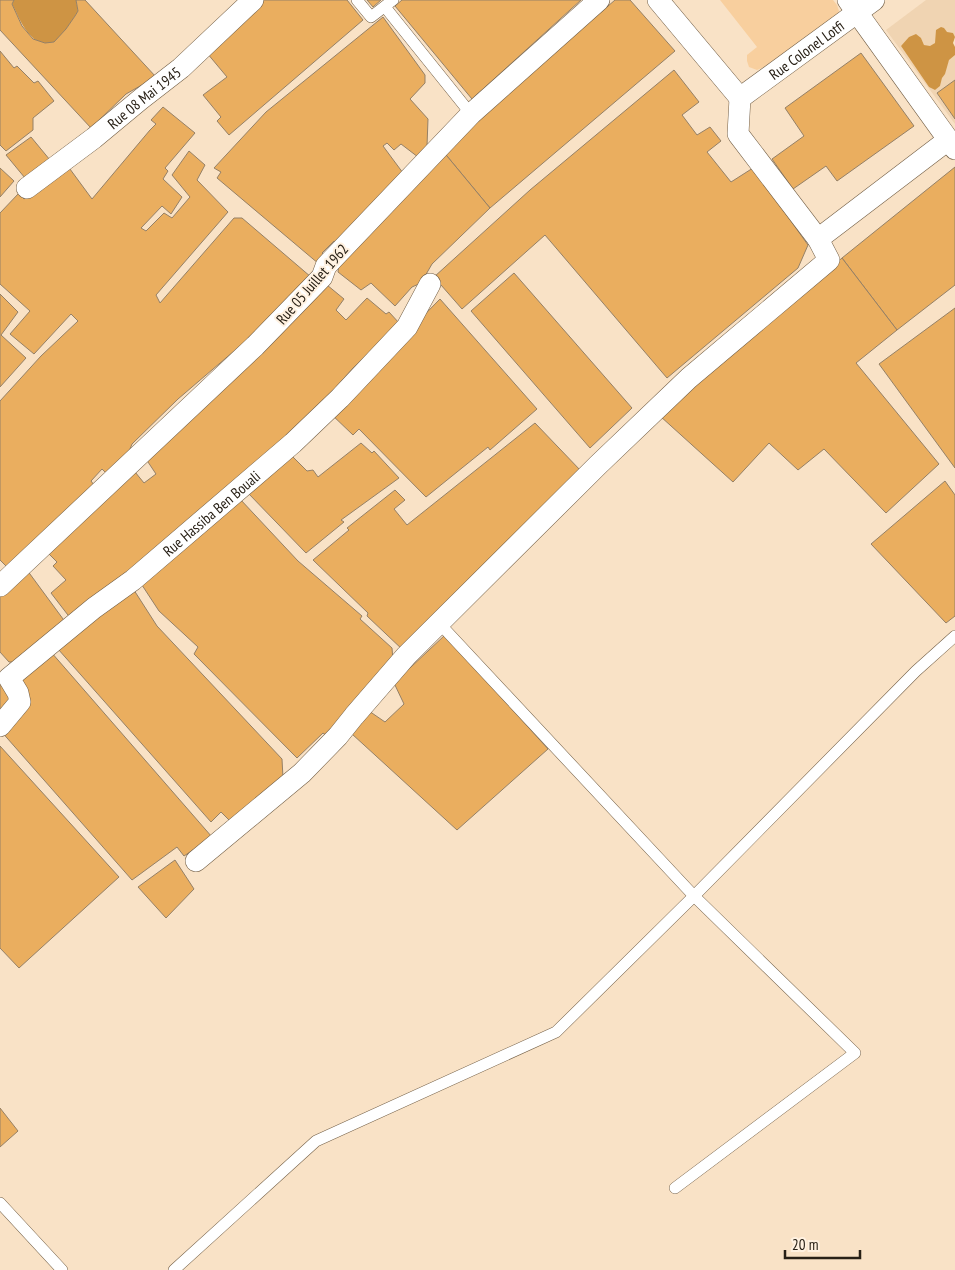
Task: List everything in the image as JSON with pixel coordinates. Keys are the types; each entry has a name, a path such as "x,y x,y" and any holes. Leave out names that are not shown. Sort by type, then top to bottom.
{"street":[{"name":"Rue 08 Mai 1945","path":"28,188 181,68 253,0"},
{"name":"Rue 05 Juillet 1962","path":"0,586 256,346 322,276 326,266 471,114 599,0"},
{"path":"196,861 302,773 338,736 406,656 598,465 689,378 829,260 818,239 738,134 740,98 658,0"},
{"path":"818,239 951,145 860,4"},
{"name":"Rue Colonel Lotfi","path":"740,98 860,4"},
{"name":"Rue Hassiba Ben Bouali","path":"0,726 20,702 18,693 9,678 94,608 133,580 294,444 407,327 430,284"}],"lane":[{"path":"357,0 371,18 389,3 471,114"},
{"path":"439,623 694,896 854,1052 675,1188"},
{"path":"174,1270 316,1141 556,1032 694,896 916,671 955,636"},
{"path":"0,1203 62,1270"}],"shaded area":[{"path":"14,0 76,0 78,11 57,40 51,43 39,42 26,30 12,4"},
{"path":"720,0 833,0 839,11 836,17 757,70 749,67 747,55 757,47"},
{"path":"926,0 955,0 955,37 953,33 936,39 935,43 930,47 924,45 921,38 901,46 929,87 935,90 940,86 949,60 955,55 955,80 937,94 955,119 955,124 886,30"},
{"path":"941,27 947,32 953,33 955,37 953,43 955,55 949,60 940,86 935,90 929,87 901,46 909,37 916,34 921,38 924,45 930,46 935,43 936,30"}],"building":[{"path":"0,0 14,0 12,4 22,26 33,39 45,43 54,42 66,29 78,11 76,0 85,0 156,77 126,94 91,128 0,30"},
{"path":"264,0 347,0 363,20 229,135 217,121 221,117 203,95 227,77 207,53"},
{"path":"367,0 381,0 373,7"},
{"path":"402,0 581,0 472,99 395,6"},
{"path":"615,0 630,0 675,51 490,208 442,150"},
{"path":"383,17 425,75 425,83 410,99 428,119 427,146 418,157 401,144 394,150 387,143 383,146 403,173 339,245 334,241 322,253 327,256 319,264 217,178 221,172 214,168 266,112"},
{"path":"0,51 14,68 17,66 34,83 38,81 54,101 33,118 33,130 6,151 0,145"},
{"path":"861,53 914,126 837,181 826,166 793,189 772,159 804,136 785,108"},
{"path":"674,70 699,102 682,115 697,135 710,127 721,141 707,152 731,182 753,168 808,245 798,268 667,378 545,235 462,309 434,277 530,190"},
{"path":"955,80 955,119 937,93"},
{"path":"163,107 195,133 165,168 168,171 163,179 182,197 171,214 162,206 141,228 146,231 164,213 172,218 190,197 172,175 189,151 205,165 197,180 228,212 156,295 160,303 234,218 242,218 311,277 261,328 178,399 132,444 128,454 107,474 102,469 91,481 94,485 9,569 0,560 0,401 41,356 78,321 71,314 34,354 10,334 30,311 0,284 0,213 19,193 24,199 67,165 92,199 156,124 151,120"},
{"path":"31,137 50,160 25,178 6,155"},
{"path":"442,150 490,208 432,264 421,283 412,287 395,306 371,283 361,290 338,272 340,258"},
{"path":"955,167 955,285 897,330 842,258"},
{"path":"0,168 14,181 0,197"},
{"path":"842,258 897,330 856,363 939,464 886,513 824,449 798,470 769,443 733,482 660,416"},
{"path":"514,273 632,408 590,448 471,311"},
{"path":"327,285 344,299 336,310 346,320 367,298 386,314 389,312 400,324 353,368 319,406 128,579 71,619 51,593 66,580 53,566 57,562 45,550 131,467 144,483 156,474 144,456"},
{"path":"0,294 18,312 1,335 26,358 0,387"},
{"path":"440,299 537,409 490,450 488,447 426,497 359,429 353,435 329,412"},
{"path":"955,308 955,468 879,364"},
{"path":"535,423 581,471 404,651 313,560 349,530 347,528 395,490 405,500 394,509 407,525"},
{"path":"361,443 372,453 374,451 399,478 341,520 344,522 306,553 248,493 290,454 307,471 313,470 318,477"},
{"path":"945,481 955,495 955,616 946,623 871,544"},
{"path":"240,499 298,561 362,616 360,619 392,648 393,661 327,736 323,733 297,758 194,654 198,647 159,611 138,579"},
{"path":"27,570 66,623 16,662 9,662 0,652 0,594"},
{"path":"132,587 157,626 282,759 283,778 233,824 221,812 211,822 58,649"},
{"path":"445,635 548,749 457,830 352,734 369,711 385,722 404,704 394,683"},
{"path":"51,652 212,837 184,856 177,847 132,880 0,730 18,682"},
{"path":"0,682 16,701 0,718"},
{"path":"0,746 119,877 19,968 0,948"},
{"path":"175,860 194,889 166,918 138,887"},
{"path":"0,1108 18,1131 0,1147"}]}
